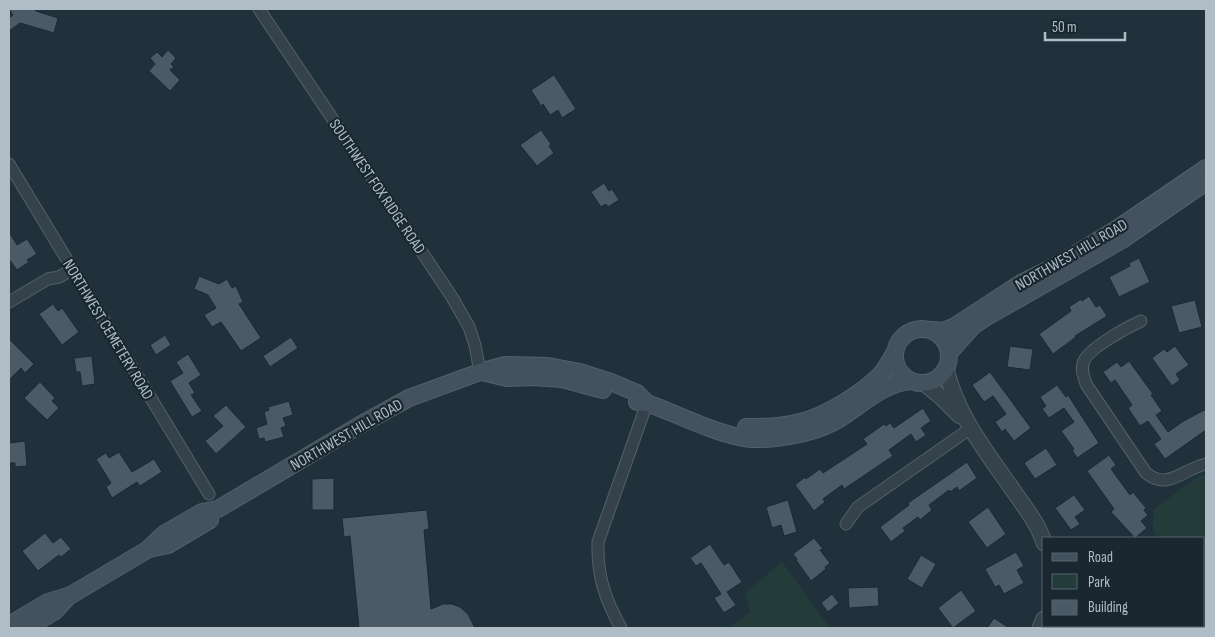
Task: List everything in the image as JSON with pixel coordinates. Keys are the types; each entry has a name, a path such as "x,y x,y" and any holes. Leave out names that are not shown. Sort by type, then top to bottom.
{"main road":[{"name":"NORTHWEST HILL ROAD","path":"932,330 944,331 955,326 1021,283 1090,246 1206,168"},
{"name":"NORTHWEST HILL ROAD","path":"950,353 962,337 984,318 1122,240 1206,182"},
{"path":"480,372 507,378 562,379 594,387 633,402 647,403 711,428 745,438 771,438 803,432 832,423 887,387 899,382 933,381 941,376 946,369 950,353 944,339 932,330 916,329 902,337 880,376 854,396 825,413 802,422 787,425 711,428"},
{"path":"894,352 895,361 903,376 917,382"},
{"name":"NORTHWEST HILL ROAD","path":"9,625 48,602 71,595 147,550 168,545 208,522 218,509 409,398 480,372"},
{"name":"NORTHWEST HILL ROAD","path":"26,628 54,612 71,595"}],"street":[{"name":"SOUTHWEST FOX RIDGE ROAD","path":"259,9 452,297 469,326 480,372"},
{"name":"NORTHWEST CEMETERY ROAD","path":"9,164 209,494"},
{"path":"9,302 48,279 59,277 73,269"},
{"path":"1141,321 1123,330 1089,353 1084,360 1082,370 1086,384 1146,473 1153,479 1163,481 1172,479 1189,469 1206,464"},
{"path":"946,369 951,390 971,428 1034,521 1042,539"},
{"path":"917,382 942,398 971,428"},
{"path":"622,628 610,608 603,587 598,564 598,542 647,403"},
{"path":"846,524 858,507 971,428"}],"green space":[{"path":"1206,474 1206,628 1185,628 1205,627 1205,537 1157,537 1153,527 1154,509 1199,476"},
{"path":"782,562 830,628 728,628 750,612 746,592"}],"building":[{"path":"9,9 34,9 58,18 54,33 20,23 9,31 9,18 13,15"},
{"path":"168,50 176,58 171,64 174,67 170,70 180,80 170,91 149,71 155,64 150,58 157,52 162,57"},
{"path":"554,75 576,109 562,118 558,110 550,115 543,104 541,106 531,90"},
{"path":"541,130 551,144 549,146 554,153 537,166 520,145"},
{"path":"604,183 609,191 612,189 619,200 608,207 606,204 601,207 591,192"},
{"path":"9,232 17,245 27,239 37,254 27,260 29,262 17,270 9,259"},
{"path":"1139,258 1150,282 1119,297 1109,277 1130,266 1129,263"},
{"path":"199,276 219,284 227,279 232,288 236,286 243,302 239,304 261,338 241,351 221,322 212,327 204,315 216,308 208,295 194,289"},
{"path":"1089,296 1096,307 1100,305 1107,316 1075,336 1053,354 1039,334 1071,311 1069,307"},
{"path":"1195,300 1202,327 1179,333 1171,306"},
{"path":"53,304 58,311 62,308 79,332 62,345 39,314"},
{"path":"165,335 171,345 156,355 150,345"},
{"path":"291,337 298,348 270,367 263,356"},
{"path":"9,339 34,364 25,373 21,368 9,380"},
{"path":"1010,346 1033,349 1030,370 1007,367"},
{"path":"1175,346 1189,365 1176,374 1180,380 1172,386 1152,358 1164,349 1167,352"},
{"path":"188,354 201,375 189,383 195,393 191,395 202,411 192,417 170,381 183,373 176,362"},
{"path":"92,356 95,384 82,386 80,372 76,372 74,358"},
{"path":"1129,361 1153,394 1151,395 1162,411 1156,415 1168,432 1206,409 1206,430 1165,459 1154,444 1161,439 1148,421 1140,426 1128,408 1132,405 1115,380 1111,383 1103,372 1117,362 1121,367"},
{"path":"990,372 1031,428 1014,441 1005,429 1002,432 995,422 1006,414 993,396 984,402 972,385"},
{"path":"40,382 55,398 52,401 59,408 47,420 24,398"},
{"path":"1057,385 1066,397 1068,395 1099,443 1077,458 1072,450 1074,449 1061,431 1074,422 1064,408 1049,418 1042,409 1046,406 1040,397"},
{"path":"289,401 293,415 283,418 286,426 281,428 284,437 265,442 264,438 259,439 256,428 267,424 264,412 269,410 268,407"},
{"path":"226,405 246,427 216,454 205,441 223,426 213,416"},
{"path":"923,408 931,421 921,428 926,435 916,442 911,434 889,450 893,456 844,489 842,485 823,499 825,502 814,511 795,485 820,469 823,473 867,444 863,439 884,424 886,426 890,423 894,428"},
{"path":"25,441 27,466 15,467 15,463 9,463 9,443"},
{"path":"1046,448 1057,465 1035,479 1024,463"},
{"path":"119,452 132,472 154,459 162,472 140,486 137,482 112,498 106,487 111,483 96,459 106,453 109,458"},
{"path":"1109,455 1116,465 1111,469 1130,495 1133,492 1146,508 1144,510 1148,515 1141,521 1147,528 1134,537 1111,512 1114,509 1087,471"},
{"path":"967,462 977,478 959,491 957,487 950,492 949,490 929,505 932,510 920,520 918,517 903,528 905,531 891,542 880,527 909,505 908,503"},
{"path":"334,478 334,510 312,510 312,479"},
{"path":"1074,495 1085,510 1075,517 1080,524 1071,530 1055,508"},
{"path":"788,500 797,532 784,536 781,525 772,528 766,507"},
{"path":"988,507 1006,534 987,548 968,522"},
{"path":"427,510 429,529 424,530 431,609 443,604 452,604 460,607 468,614 475,628 359,628 350,536 344,537 342,518"},
{"path":"45,533 53,543 61,537 71,549 61,557 59,555 38,571 22,551"},
{"path":"814,538 823,549 820,550 830,563 825,567 826,569 811,581 793,554"},
{"path":"710,544 724,565 729,562 742,582 727,592 736,605 724,613 714,598 721,594 701,563 696,566 690,558"},
{"path":"1016,552 1024,566 1017,570 1024,583 1004,594 999,585 995,587 985,569"},
{"path":"921,555 936,564 922,588 907,579"},
{"path":"878,587 879,606 849,608 848,588"},
{"path":"961,590 976,611 953,628 938,608"},
{"path":"832,594 839,603 828,612 821,603"},
{"path":"994,618 1009,628 987,628"}]}
